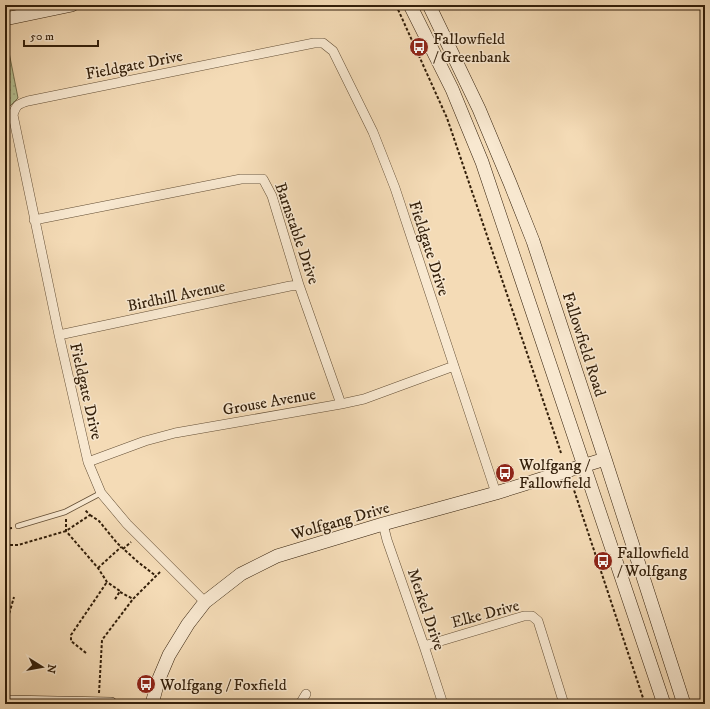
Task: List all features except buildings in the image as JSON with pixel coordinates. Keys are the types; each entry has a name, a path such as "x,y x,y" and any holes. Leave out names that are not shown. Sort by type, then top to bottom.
{"main road":[{"path":"5,19 26,10 72,5"},
{"path":"410,5 452,89 477,149 664,704"},
{"name":"Fallowfield Road","path":"429,5 480,109 523,215 605,459 684,704"},
{"name":"Wolfgang Drive","path":"152,704 158,681 169,655 188,624 206,602 241,574 277,556 383,524 496,493 605,459"},
{"path":"6,698 111,704"}],"street":[{"name":"Fieldgate Drive","path":"206,602 128,524 101,493 88,462 34,220 13,115 15,107 19,103 314,43 323,43 333,51 373,132 395,188 496,493"},
{"name":"Barnstable Drive","path":"34,220 241,179 263,179 272,196 299,285 341,404"},
{"name":"Birdhill Avenue","path":"59,335 299,285"},
{"name":"Grouse Avenue","path":"88,462 145,441 176,433 364,399 454,366"},
{"name":"Merkel Drive","path":"383,524 387,540 443,704"},
{"name":"Elke Drive","path":"424,646 524,616 532,616 538,621 564,704"},
{"path":"300,704 306,694"}],"lane":[{"path":"18,526 65,512 101,493"}],"path":[{"path":"396,5 447,118 561,453"},
{"path":"571,479 645,704"},
{"path":"81,504 121,547 156,576"},
{"path":"65,512 66,531 98,568 107,582 133,599"},
{"path":"5,545 18,545 66,531 90,515"},
{"path":"98,568 121,547"},
{"path":"99,696 102,640 133,599 167,564"},
{"path":"86,653 71,641 71,634 107,582"},
{"path":"114,602 120,591"},
{"path":"6,698 6,621 14,598"}],"green space":[{"path":"5,32 18,98 9,107 7,121 5,122"}],"place":[{"name":"Fallowfield / Greenbank","path":"419,47"},
{"name":"Wolfgang / Fallowfield","path":"505,473"},
{"name":"Fallowfield / Wolfgang","path":"603,561"},
{"name":"Wolfgang / Foxfield","path":"146,684"}]}
